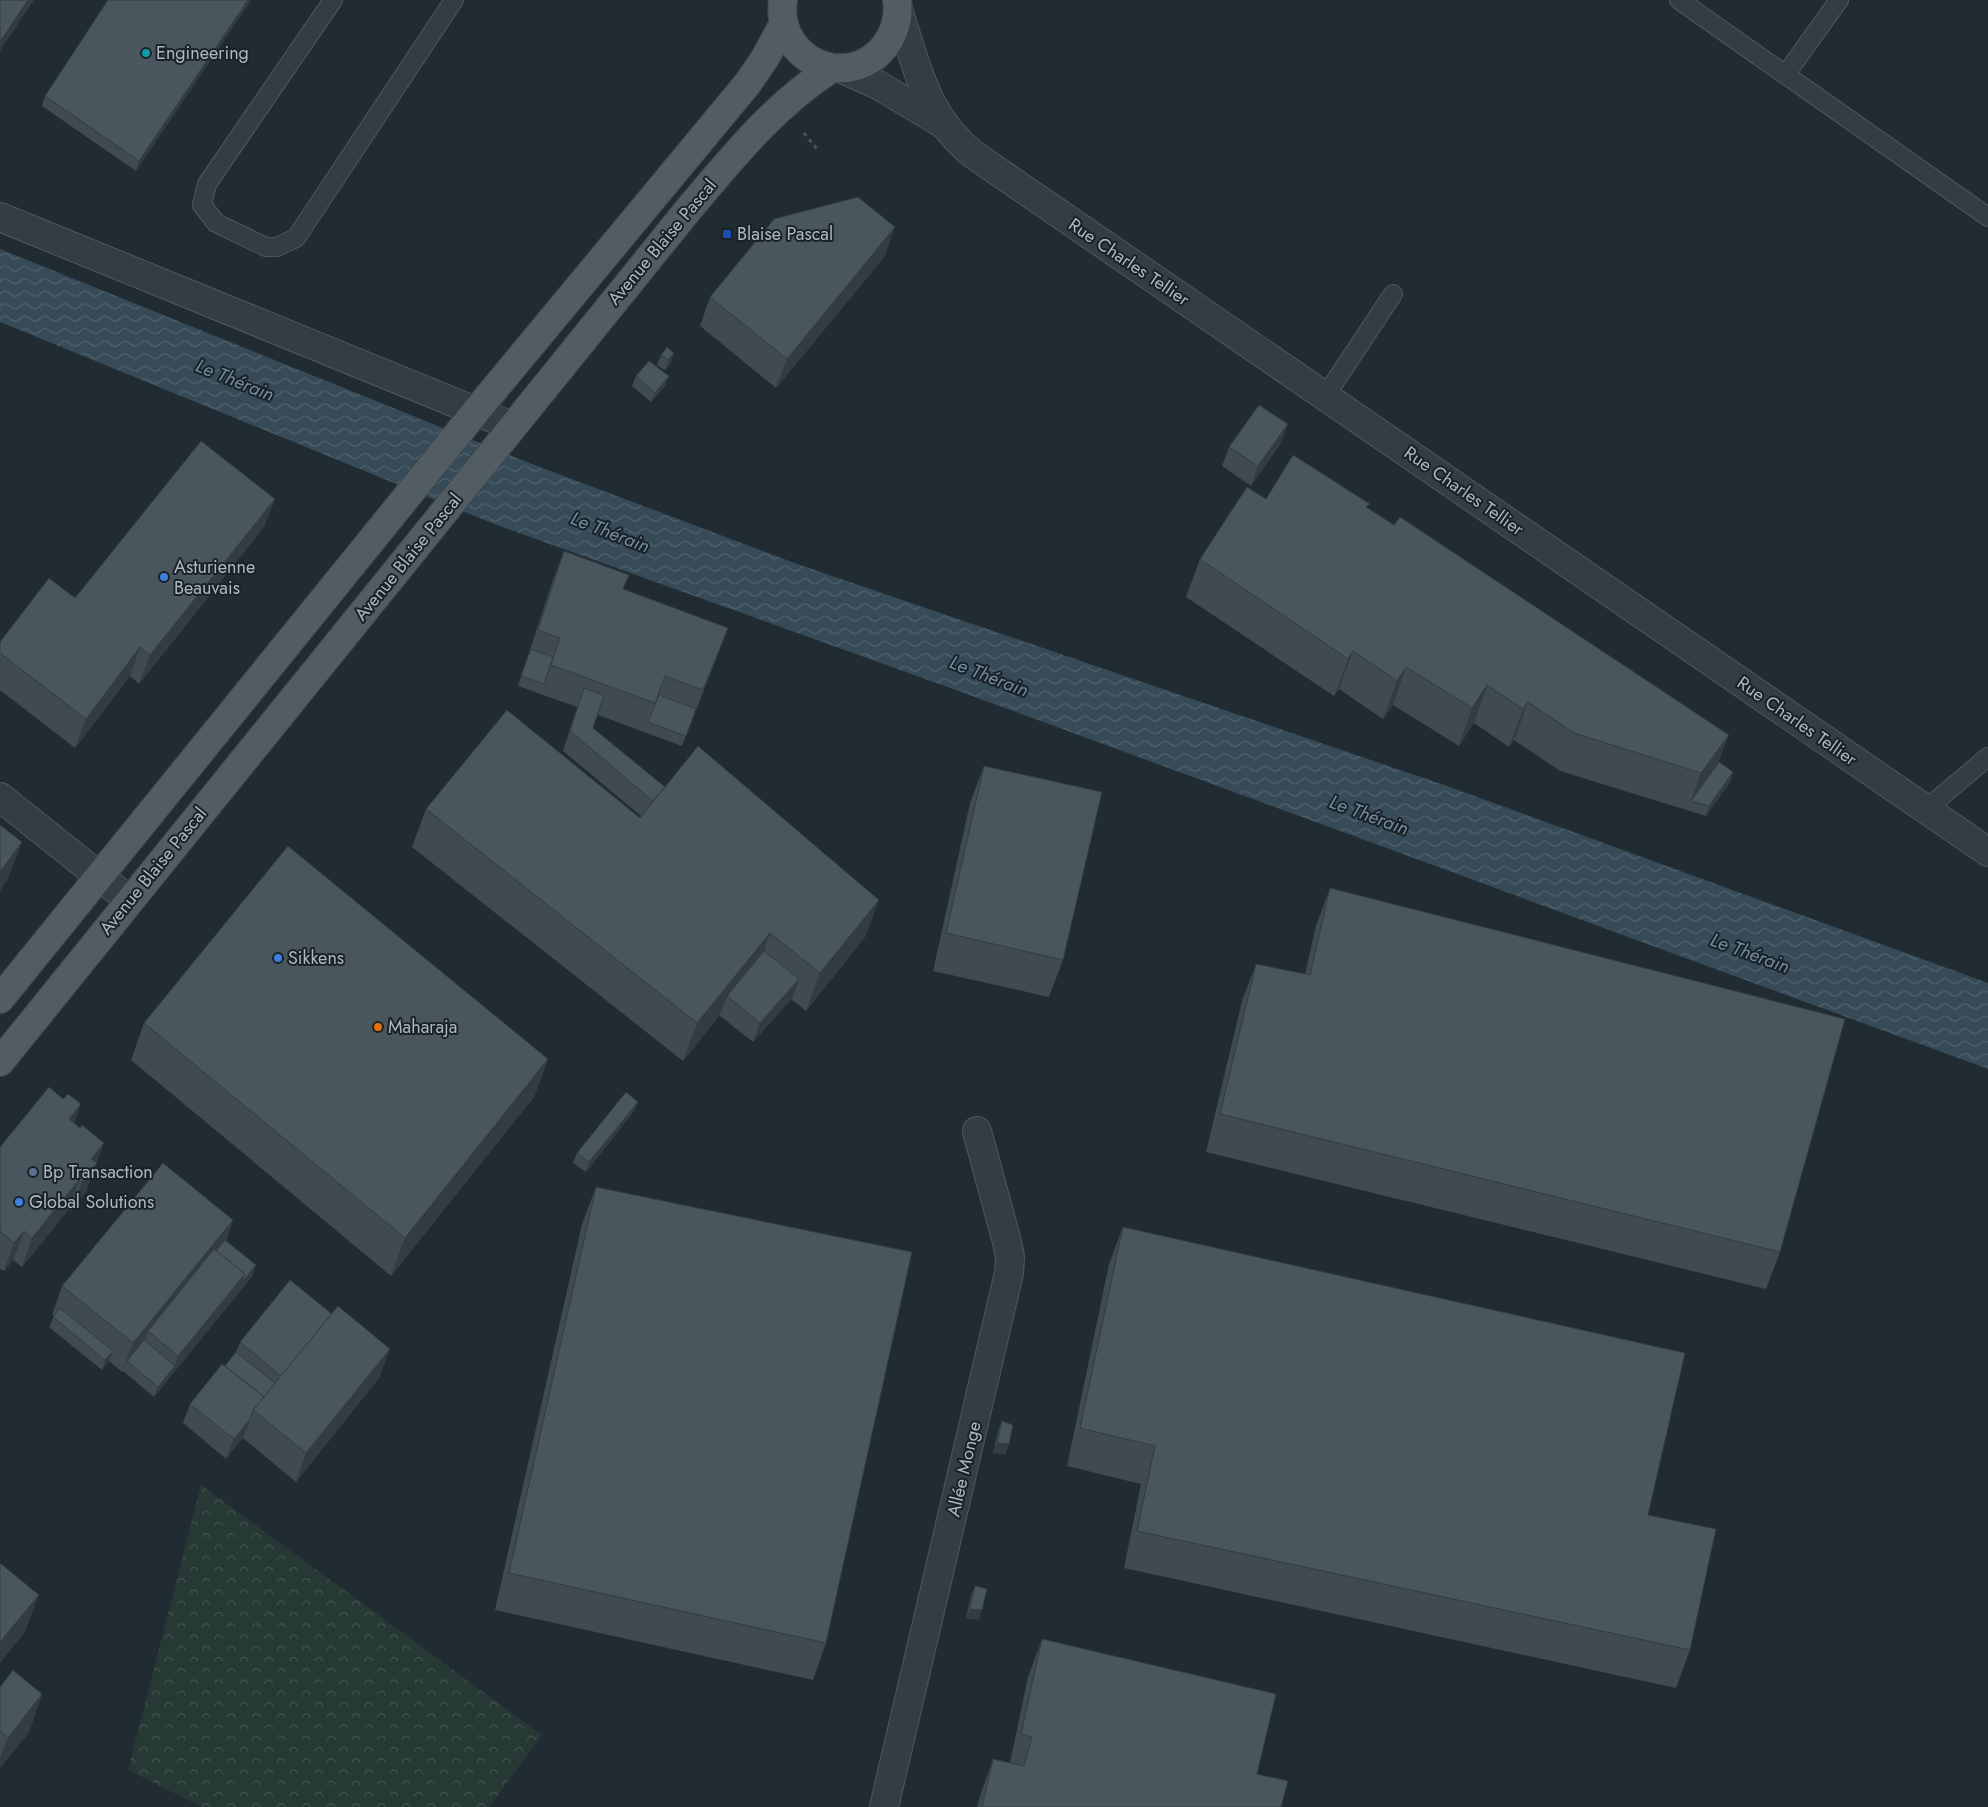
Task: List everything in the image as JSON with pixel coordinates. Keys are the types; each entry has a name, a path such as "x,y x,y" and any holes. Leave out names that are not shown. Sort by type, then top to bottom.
{"main road":[{"name":"Avenue Blaise Pascal","path":"0,1062 688,210 779,107 810,82 836,68 862,64 881,51 893,32 897,5"},
{"name":"Avenue Blaise Pascal","path":"780,9 794,45 804,56 818,64 836,68"},
{"name":"Avenue Blaise Pascal","path":"0,999 471,418 748,83 765,58 780,9"}],"street":[{"name":"Rue Charles Tellier","path":"897,5 930,104 944,125 960,143 991,168 1326,395 1924,810 1986,848"},
{"name":"Rue Charles Tellier","path":"836,68 878,85 944,125"},
{"path":"0,217 471,418 508,431"},
{"path":"0,797 129,900"},
{"name":"Allée Monge","path":"884,1807 1009,1273 1010,1257 1007,1242 977,1131"}],"lane":[{"path":"333,0 207,184 202,205 216,223 266,247 277,248 296,238 454,0"},
{"path":"1679,0 1988,216"},
{"path":"1786,74 1839,0"},
{"path":"1326,395 1393,294"},
{"path":"1924,810 1988,757"}],"green space":[{"path":"201,1485 542,1735 489,1807 202,1807 128,1770"}],"water":[{"name":"Le Thérain","path":"0,249 532,464 800,565 1447,786 1988,983 1988,1069 964,693 494,524 0,322"}],"building":[{"path":"0,0 28,0 0,42"},
{"name":"Engineering","path":"108,0 248,0 139,161 45,96"},
{"path":"858,197 895,227 787,359 710,297 774,219"},
{"path":"667,347 674,353 668,360 661,355"},
{"path":"649,361 669,376 655,393 636,376"},
{"path":"1259,405 1288,424 1258,466 1229,447"},
{"path":"201,441 275,499 150,655 140,647 86,719 0,653 0,642 49,578 75,598"},
{"path":"1293,455 1370,504 1366,507 1394,525 1400,517 1729,735 1701,773 1574,733 1528,702 1523,709 1487,685 1472,708 1406,667 1397,681 1353,651 1348,659 1200,559 1247,487 1266,499"},
{"path":"564,551 629,575 623,589 728,628 703,690 665,676 655,703 551,665 560,638 538,630"},
{"path":"531,649 553,657 544,684 521,676"},
{"path":"584,688 604,695 593,728 665,787 653,801 570,731"},
{"path":"659,695 696,709 686,736 648,722"},
{"path":"507,710 640,818 698,746 879,900 820,973 770,933 697,1023 426,809"},
{"path":"1719,762 1733,772 1709,806 1691,801"},
{"path":"984,766 1102,792 1063,960 946,933"},
{"path":"0,825 22,842 0,872"},
{"path":"288,846 548,1059 405,1238 144,1023"},
{"path":"1330,888 1845,1019 1780,1252 1220,1114 1256,964 1310,975"},
{"path":"764,951 799,979 760,1023 727,996"},
{"path":"49,1087 63,1099 68,1094 81,1104 69,1119 80,1128 82,1125 104,1143 91,1159 97,1163 82,1182 79,1180 32,1238 24,1231 14,1243 0,1231 0,1147"},
{"path":"626,1092 638,1102 589,1162 577,1153"},
{"path":"163,1163 233,1220 133,1343 62,1286"},
{"path":"596,1187 912,1252 826,1643 509,1573"},
{"path":"1123,1227 1685,1353 1648,1515 1716,1529 1690,1650 1137,1531 1155,1446 1080,1428"},
{"path":"225,1240 256,1265 241,1284 245,1274 216,1251"},
{"path":"214,1249 245,1274 178,1356 148,1331"},
{"path":"290,1280 332,1314 281,1376 240,1342"},
{"path":"338,1306 390,1349 306,1453 253,1410"},
{"path":"60,1308 113,1351 105,1360 53,1317"},
{"path":"144,1340 175,1366 158,1387 127,1361"},
{"path":"236,1352 275,1383 264,1397 225,1366"},
{"path":"222,1364 264,1397 234,1439 190,1404"},
{"path":"1002,1421 1013,1425 1009,1444 997,1443"},
{"path":"0,1563 39,1595 0,1642"},
{"path":"975,1586 987,1589 982,1610 970,1609"},
{"path":"1042,1639 1276,1694 1257,1774 1288,1781 1281,1807 982,1807 993,1759 1024,1766 1032,1737 1021,1734"},
{"path":"13,1670 42,1694 8,1738 0,1731 0,1687"}],"place":[{"name":"Engineering","path":"146,53"},
{"name":"Blaise Pascal","path":"727,234"},
{"name":"Asturienne Beauvais","path":"164,577"},
{"name":"Sikkens","path":"278,958"},
{"name":"Maharaja","path":"378,1027"},
{"name":"Bp Transaction","path":"33,1172"},
{"name":"Global Solutions","path":"19,1202"}]}
